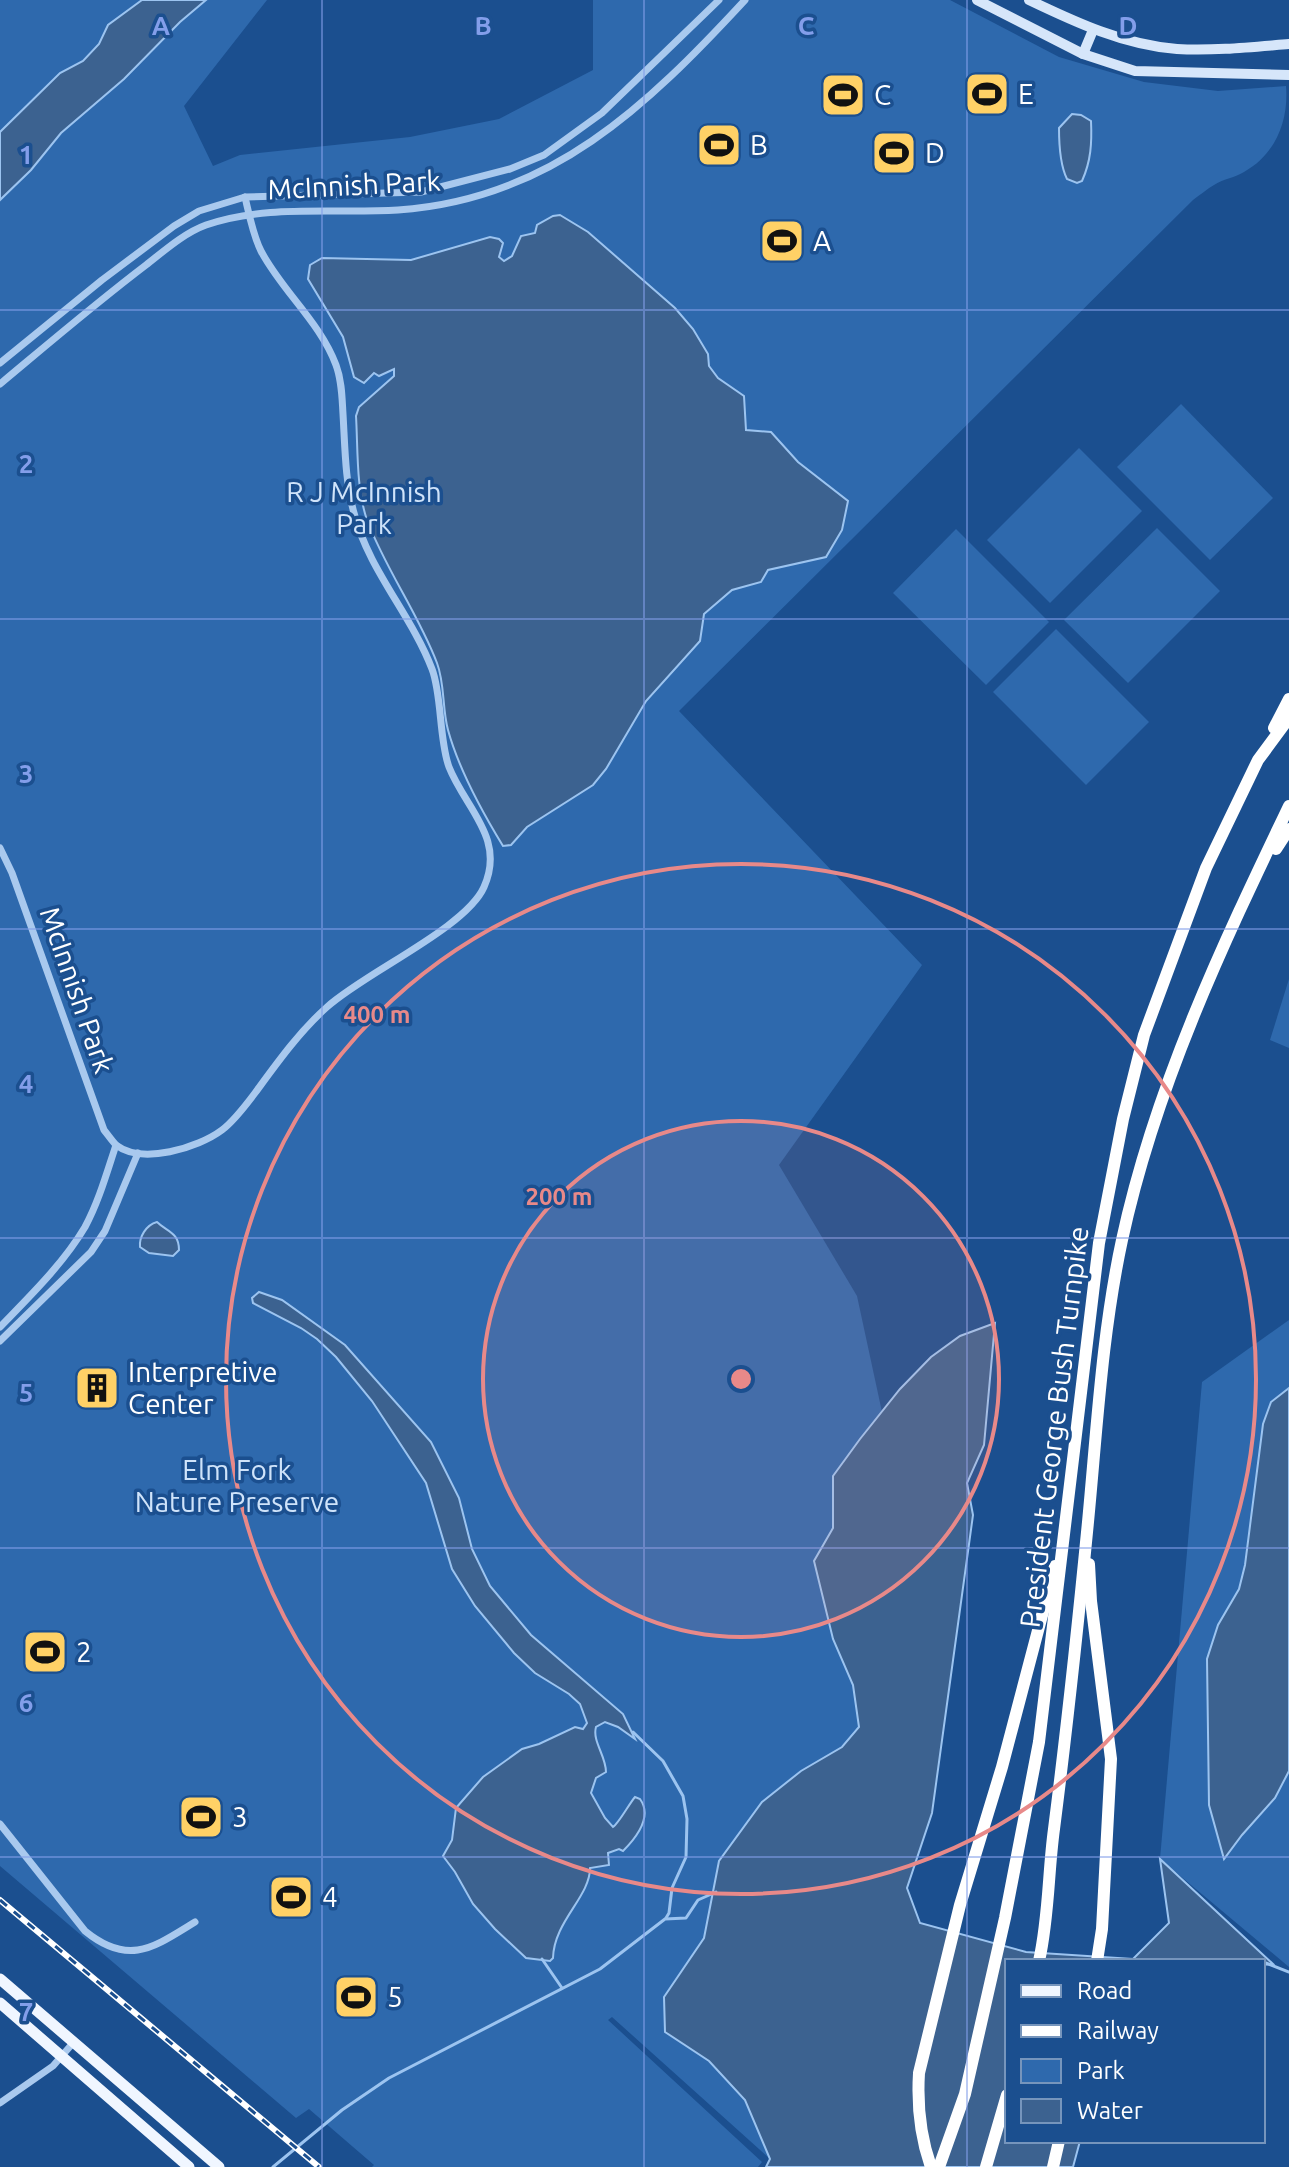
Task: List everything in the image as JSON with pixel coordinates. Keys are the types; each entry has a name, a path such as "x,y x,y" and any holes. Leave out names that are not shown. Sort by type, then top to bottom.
{"highway":[{"path":"1258,760 1289,699"},
{"name":"President George Bush Turnpike","path":"939,2167 965,2094 1005,1918 1039,1742 1099,1243 1123,1119 1140,1049 1206,868 1258,760 1289,718"},
{"name":"President George Bush Turnpike","path":"1039,1959 1047,1924 1049,1863 1065,1742 1102,1367 1111,1303 1136,1181 1196,1004 1289,806"},
{"path":"1250,889 1289,829"},
{"path":"931,2167 917,2099 919,2073 960,1905 1002,1767 1068,1518"},
{"path":"1087,1525 1091,1601 1111,1759 1102,1929 1097,1959"},
{"path":"986,2167 1005,2102"},
{"path":"1053,2167 1059,2143"}],"main road":[{"path":"977,0 1083,54 1135,71 1289,75"},
{"path":"1029,0 1093,30 1174,49 1214,50 1289,44"},
{"path":"1083,54 1093,30"},
{"path":"0,1979 217,2165"},
{"path":"0,2003 189,2167"}],"street":[{"name":"McInnish Park","path":"0,363 102,280 199,211 245,197 421,192 510,169 544,155 602,113 719,0"},
{"name":"McInnish Park","path":"0,384 174,244 201,226 249,213 406,209 493,193 521,181 571,155 622,119 667,82 745,0"},
{"path":"0,1327 69,1251 98,1197 116,1145 151,1155 178,1150 223,1129 298,1036 328,1006 454,922 484,889 491,868 490,845 485,828 449,766 434,673 420,641 365,548 354,514 348,487 341,384 336,364 320,335 259,248 245,197"},
{"name":"McInnish Park","path":"0,848 21,895 96,1111 104,1130 116,1145"},
{"path":"0,1341 91,1252 105,1231 138,1153"},
{"path":"0,1824 85,1931 97,1941 127,1952 138,1951 159,1944 195,1922"},
{"path":"0,2103 32,2082 62,2057 73,2043"}],"green space":[{"path":"0,0 267,0 184,106 213,166 240,155 410,137 499,119 593,70 593,0 950,0 1059,57 1144,82 1218,91 1286,86 1282,124 1272,147 1264,156 1244,172 1217,183 1193,200 679,711 922,965 779,1165 857,1296 882,1412 833,1476 833,1528 814,1562 833,1639 853,1685 859,1727 842,1747 801,1771 762,1802 719,1861 704,1938 664,1997 665,2032 709,2061 745,2100 770,2159 612,2017 608,2020 762,2162 758,2167 372,2167 374,2165 309,2109 296,2118 0,1866"},
{"path":"1181,404 1273,498 1210,560 1117,467"},
{"path":"1079,448 1142,511 1050,603 987,540"},
{"path":"1157,528 1220,591 1128,683 1064,620"},
{"path":"956,529 1049,622 986,685 893,593"},
{"path":"1056,629 1149,722 1086,785 993,692"},
{"path":"1289,979 1289,1048 1270,1040"},
{"path":"1289,1320 1289,1967 1160,1859 1202,1382"}],"water":[{"path":"142,0 206,0 124,79 61,133 31,170 0,200 0,132 60,73 83,61 99,44 108,25"},
{"path":"1072,114 1091,121 1089,159 1082,181 1077,183 1067,179 1060,147 1059,128"},
{"path":"560,215 588,232 675,308 693,329 708,354 709,366 718,378 744,396 746,430 771,432 798,462 848,501 842,530 826,557 768,570 761,582 732,590 704,614 700,641 646,701 606,769 593,785 527,827 511,845 503,846 458,760 446,722 437,663 383,556 363,508 356,416 359,407 394,376 394,369 379,376 374,373 364,383 354,377 343,337 308,279 310,265 322,258 411,260 490,237 503,243 499,257 504,261 512,256 521,236 535,233 537,225"},
{"path":"157,1222 177,1239 179,1250 173,1256 149,1253 140,1247 144,1232"},
{"path":"259,1292 282,1300 345,1345 431,1442 459,1498 472,1549 490,1586 531,1635 623,1714 635,1739 605,1722 596,1727 606,1772 596,1778 591,1793 613,1827 635,1797 644,1806 644,1820 638,1834 623,1851 619,1849 608,1853 609,1865 590,1868 584,1889 559,1932 550,1961 526,1958 495,1929 473,1904 443,1856 452,1840 456,1808 483,1777 522,1749 575,1727 583,1729 587,1723 580,1704 535,1673 475,1606 452,1569 426,1483 372,1401 317,1339 253,1303 252,1298"},
{"path":"995,1323 984,1445 967,1483 973,1515 932,1813 907,1888 920,1923 1026,1952 1133,1959 1005,1959 1005,2143 1079,2143 1073,2167 766,2167 770,2159 745,2100 709,2061 665,2032 664,1997 704,1938 719,1861 762,1802 801,1771 842,1747 859,1727 853,1685 833,1639 814,1561 833,1528 833,1476 900,1389 931,1357 960,1336"},
{"path":"1289,1388 1289,1771 1275,1798 1224,1859 1209,1805 1207,1659 1218,1625 1239,1589 1245,1565 1263,1424 1271,1402"},
{"path":"1160,1859 1273,1964 1265,1965 1265,1959 1133,1959 1169,1923"}],"waterway":[{"path":"633,1732 663,1761 683,1796 687,1819 686,1857 672,1888 666,1918"},
{"path":"273,2167 342,2110 389,2078 600,1969 665,1919 686,1918 698,1900 716,1892"},
{"path":"542,1959 562,1988"},
{"path":"1265,1963 1289,1972"}],"railway":[{"path":"0,1900 319,2167"}],"place":[{"name":"E","path":"987,94"},
{"name":"C","path":"843,95"},
{"name":"B","path":"719,145"},
{"name":"D","path":"894,153"},
{"name":"A","path":"782,241"},
{"name":"Interpretive Center","path":"97,1388"},
{"name":"2","path":"45,1652"},
{"name":"3","path":"201,1817"},
{"name":"4","path":"291,1897"},
{"name":"5","path":"356,1997"}],"park label":[{"name":"R J McInnish Park","path":"364,508"},
{"name":"Elm Fork Nature Preserve","path":"237,1486"}]}
